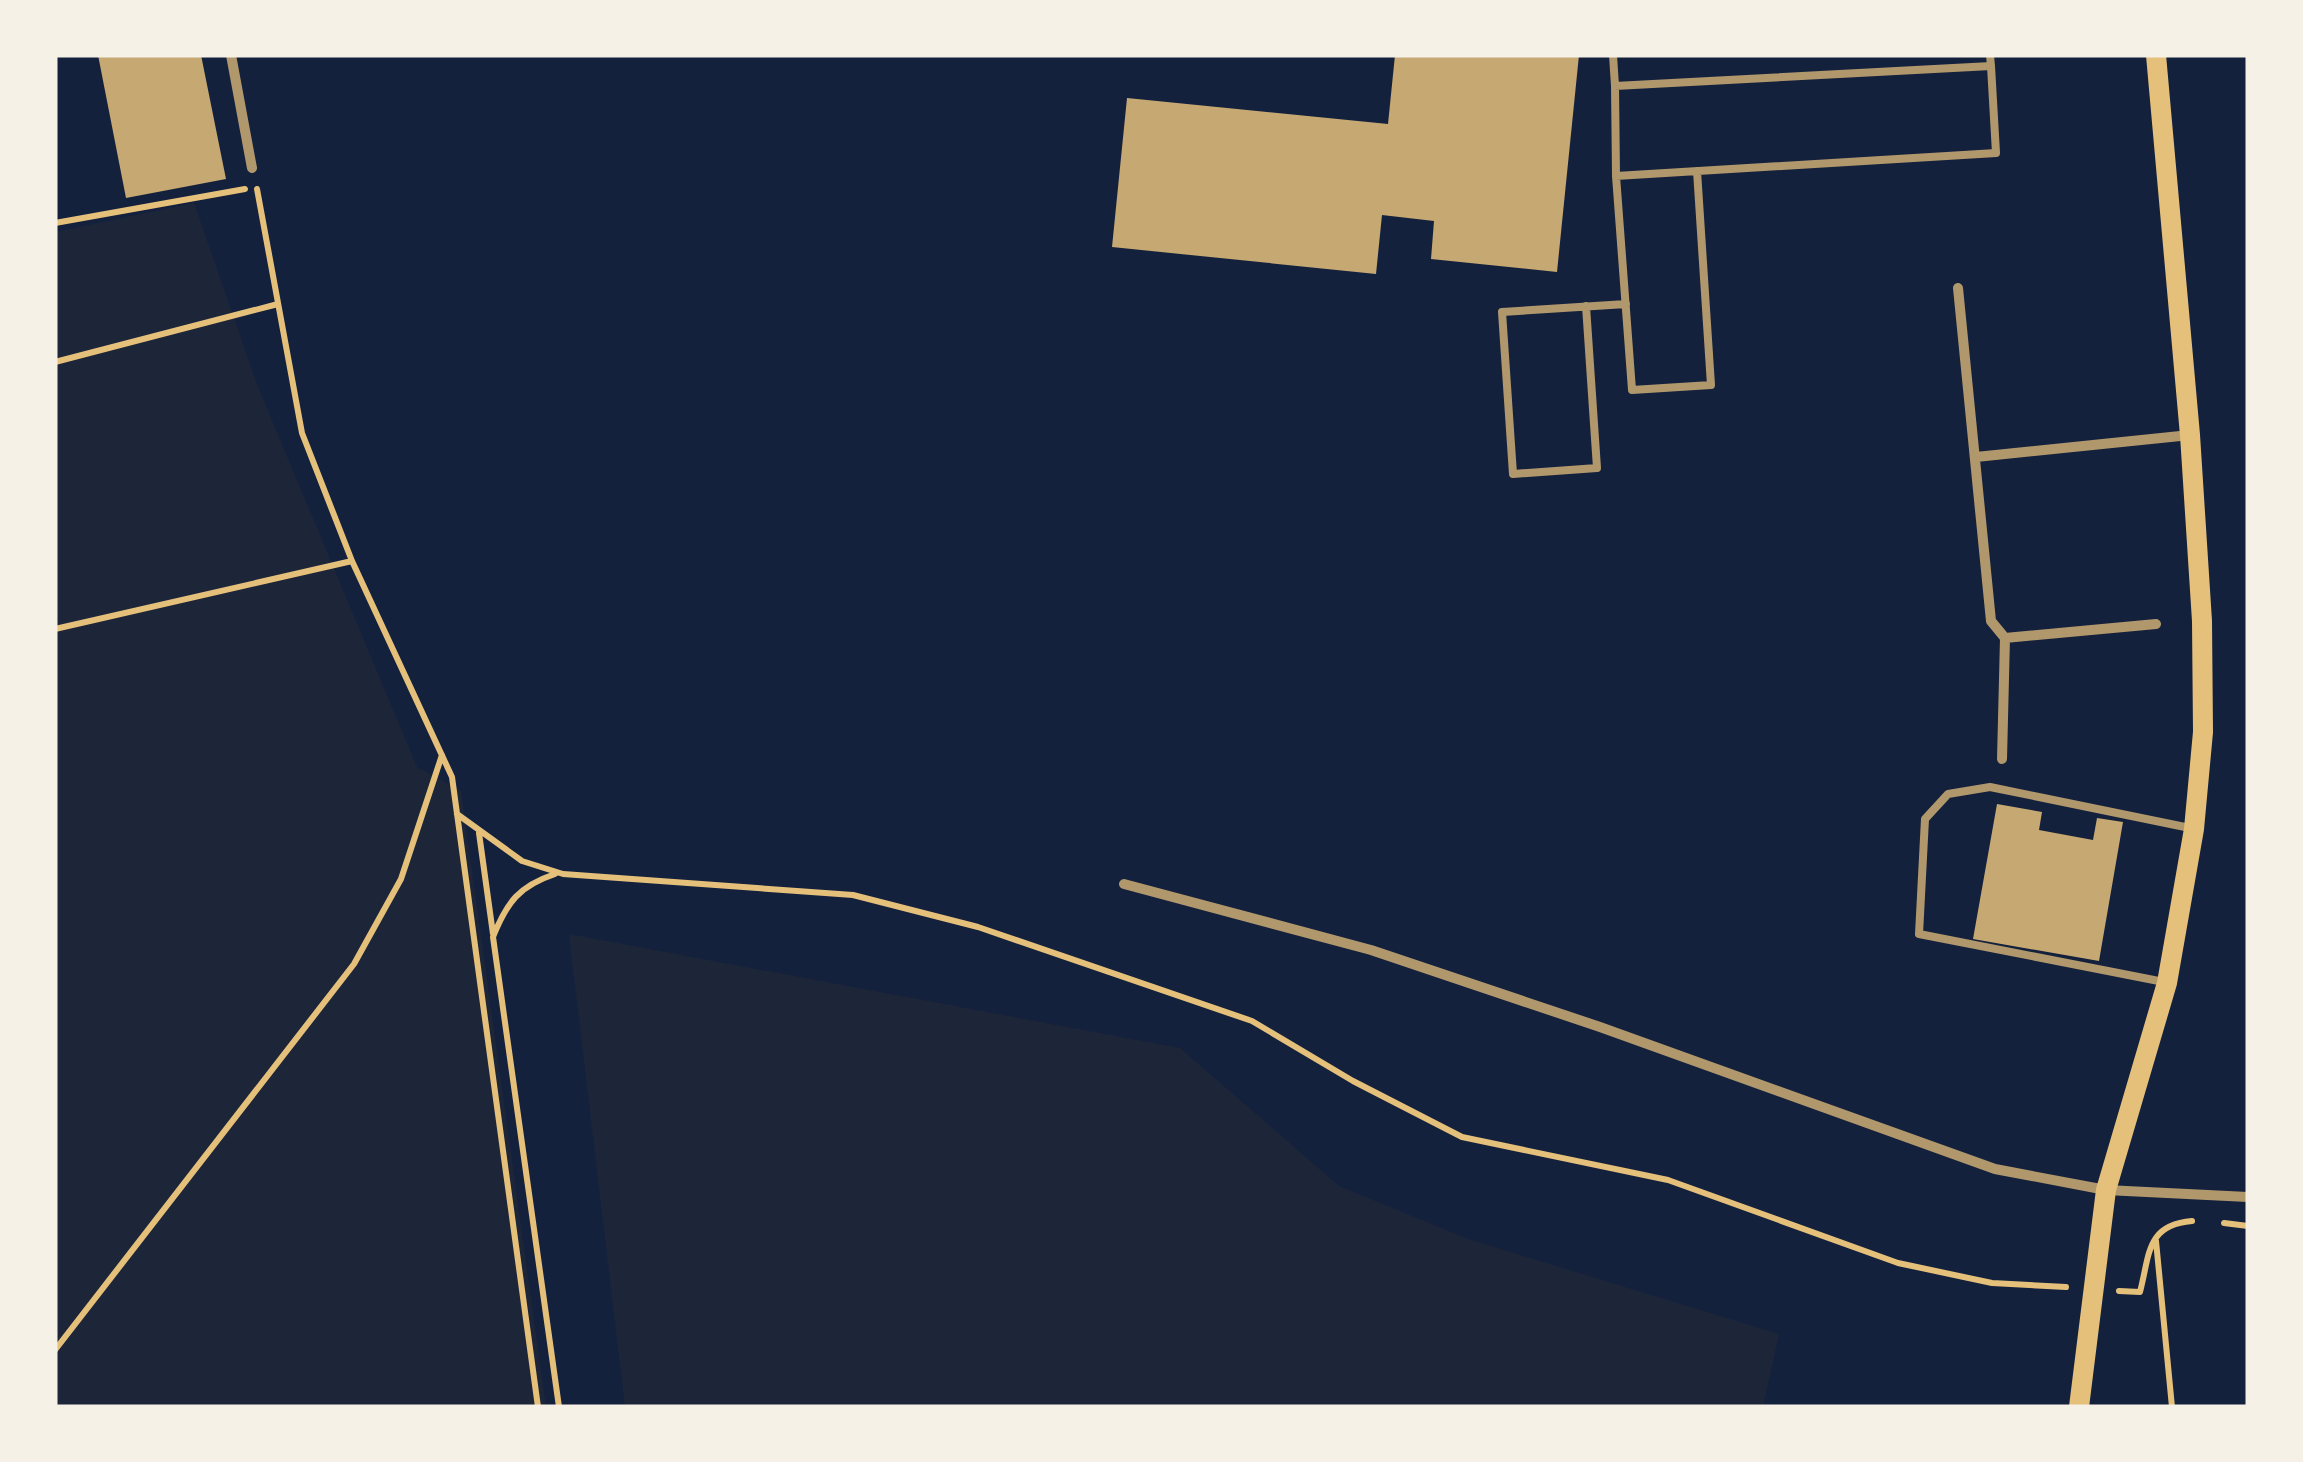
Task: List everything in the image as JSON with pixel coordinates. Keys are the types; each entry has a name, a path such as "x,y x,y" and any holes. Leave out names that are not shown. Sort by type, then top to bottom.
{"main road":[{"path":"2079,1407 2106,1190 2167,982 2194,828 2203,732 2202,621 2190,435 2156,55"}],"street":[{"path":"231,55 252,168"},
{"path":"1958,288 1991,620 2004,638 2002,759"},
{"path":"1976,457 2190,435"},
{"path":"2004,638 2156,624"},
{"path":"1124,884 1371,950 1600,1027 1995,1169 2106,1190 2248,1198"}],"lane":[{"path":"1613,55 1616,176 1632,390 1711,385 1697,171"},
{"path":"1616,176 1996,152 1990,55"},
{"path":"1615,86 1990,66"},
{"path":"1586,306 1597,468 1513,474 1502,312 1586,306 1626,304"},
{"path":"2167,982 1919,934 1925,819 1948,794 1990,787 2194,828"}],"path":[{"path":"55,223 256,188 302,433 352,561 452,777 538,1407"},
{"path":"55,362 278,304"},
{"path":"55,629 352,561"},
{"path":"55,1350 354,964 401,880 442,754"},
{"path":"457,814 522,861 558,873 853,896 978,927 1252,1021 1353,1081 1462,1137 1668,1180 1898,1263 1992,1283 2055,1288"},
{"path":"478,831 559,1407"},
{"path":"494,938 505,907 526,884 558,873"},
{"path":"2140,1292 2155,1235 2170,1223 2206,1221"},
{"path":"2219,1222 2248,1226"},
{"path":"2155,1235 2172,1407"}],"shaded area":[{"path":"194,203 258,387 417,767 461,791 546,1407 55,1407 55,232"},
{"path":"569,934 1180,1048 1339,1186 1468,1239 1779,1334 1763,1407 625,1407"}],"building":[{"path":"98,55 201,55 226,179 126,198"},
{"path":"1395,55 1579,55 1557,272 1431,259 1434,221 1382,215 1376,274 1112,247 1127,98 1388,124"},
{"path":"1997,804 2042,812 2039,830 2093,840 2097,818 2123,822 2099,961 1973,939"}]}
